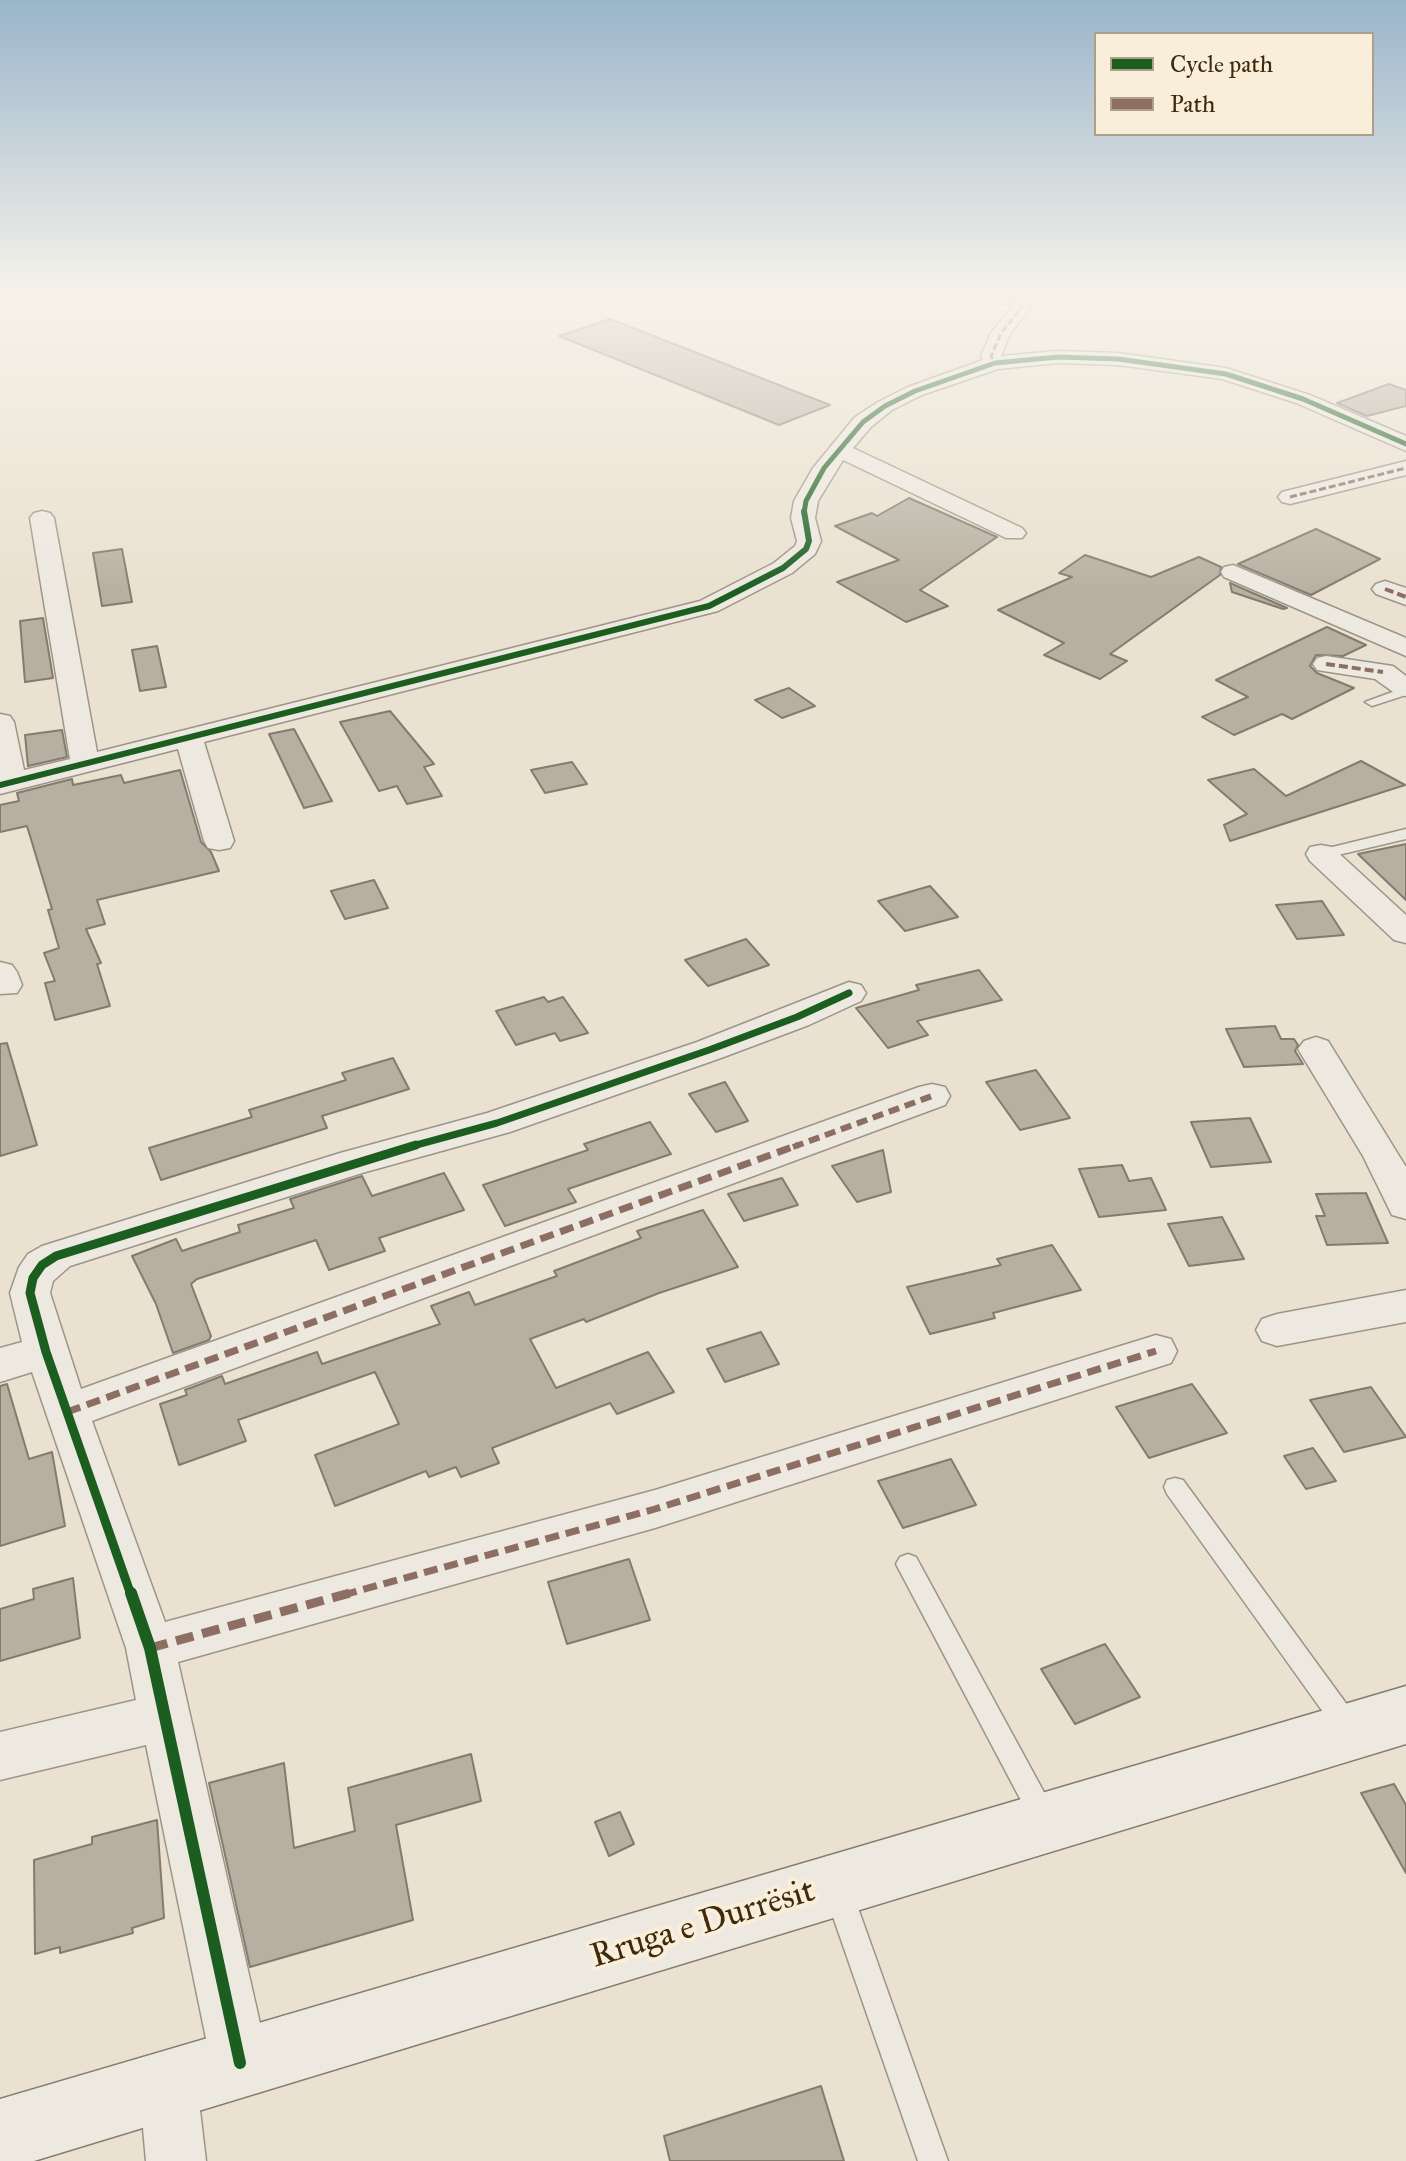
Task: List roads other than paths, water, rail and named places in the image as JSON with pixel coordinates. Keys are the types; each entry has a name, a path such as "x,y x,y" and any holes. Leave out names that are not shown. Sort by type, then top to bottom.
{"main road":[{"name":"Rruga e Durrësit","path":"0,2135 1047,1822 1386,1728"}],"street":[{"path":"0,722 6,783 709,606 783,568 806,549 809,541 803,518 806,501 824,468 863,422 911,393"},
{"path":"1284,393 1406,444"},
{"path":"840,450 1014,533"},
{"path":"1290,497 1406,468"},
{"path":"42,518 85,764"},
{"path":"1233,572 1406,651"},
{"path":"1406,651 1383,661 1380,667 1406,690"},
{"path":"1326,664 1383,672"},
{"path":"189,738 219,841"},
{"path":"1321,854 1406,933"},
{"path":"240,2063 150,1648 46,1352 30,1293 33,1278 42,1265 56,1256 353,1162 497,1123 738,1039 849,993"},
{"path":"1316,1049 1381,1155 1406,1205"},
{"path":"67,1412 932,1096"},
{"path":"1277,1330 1406,1306"},
{"path":"150,1648 655,1509 1156,1351"},
{"path":"0,1365 46,1352"},
{"path":"0,1756 166,1717"},
{"path":"168,2085 176,2161"}],"lane":[{"path":"1372,702 1406,690"},
{"path":"1321,854 1406,834"},
{"path":"1175,1487 1386,1728"},
{"path":"908,1564 1047,1822"},
{"path":"836,1885 933,2161"}]}
